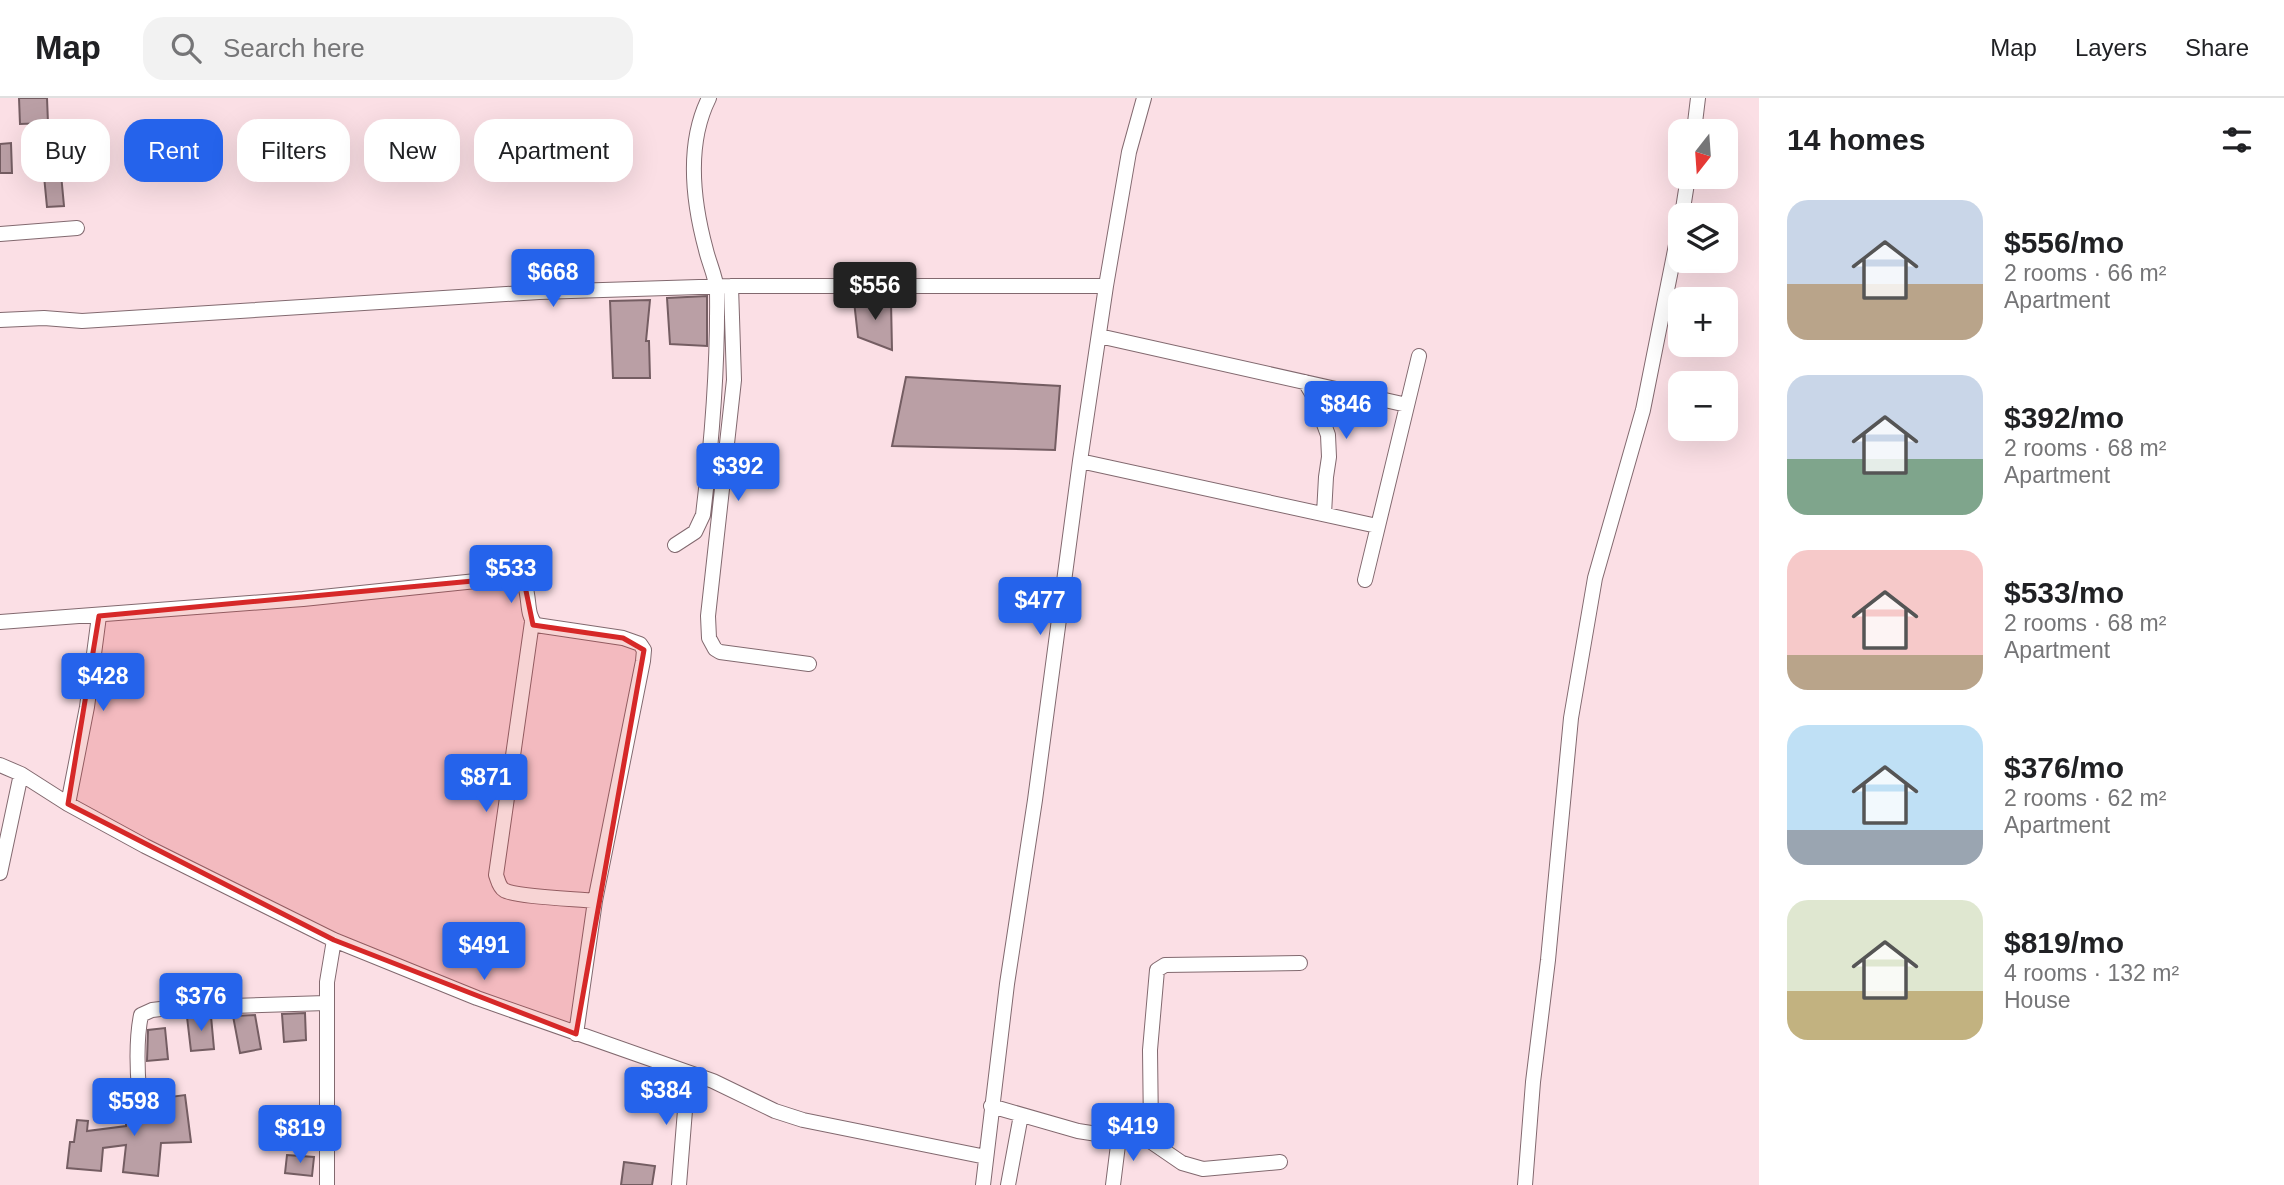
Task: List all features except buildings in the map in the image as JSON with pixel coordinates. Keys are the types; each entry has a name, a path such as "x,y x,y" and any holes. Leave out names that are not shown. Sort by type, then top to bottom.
{"street":[{"path":"709,98 700,120 694,173 700,223 724,286 734,380 709,595 709,638 720,652 809,664"},
{"path":"983,1185 991,1106 1066,579 1080,461 1129,152 1144,98"},
{"path":"1695,119 1698,98"},
{"path":"0,234 77,228"},
{"path":"1525,1185 1571,718 1595,578 1643,411 1670,273"},
{"path":"675,545 695,532 703,515 724,286"},
{"path":"0,320 90,320 539,292 724,286 1106,286"},
{"path":"1099,336 1406,405"},
{"path":"1364,580 1419,356"},
{"path":"1305,382 1314,397 1328,435 1329,457 1324,514"},
{"path":"1080,461 1377,526"},
{"path":"0,622 303,599 512,579 525,586 533,622 496,875 504,890 595,901"},
{"path":"68,804 87,707 99,616"},
{"path":"533,622 541,626 623,638 640,644 644,650 595,901 576,1034"},
{"path":"0,765 21,774 68,804 145,846 334,940 477,998 713,1081 775,1111 986,1157"},
{"path":"0,873 21,774"},
{"path":"327,1185 326,1003 334,940"},
{"path":"1147,1139 1152,1130 1150,1050 1159,967 1300,963"},
{"path":"139,1091 139,1027 141,1015 145,1012 169,1008 326,1003"},
{"path":"679,1185 688,1073"},
{"path":"991,1106 1078,1130 1118,1138 1147,1139 1182,1163 1203,1169 1280,1162"},
{"path":"1008,1185 1021,1115"},
{"path":"1113,1185 1118,1138"}],"highlighted area":[{"path":"505,578 525,586 533,625 623,638 644,650 576,1034 334,940 68,804 99,616"}]}
